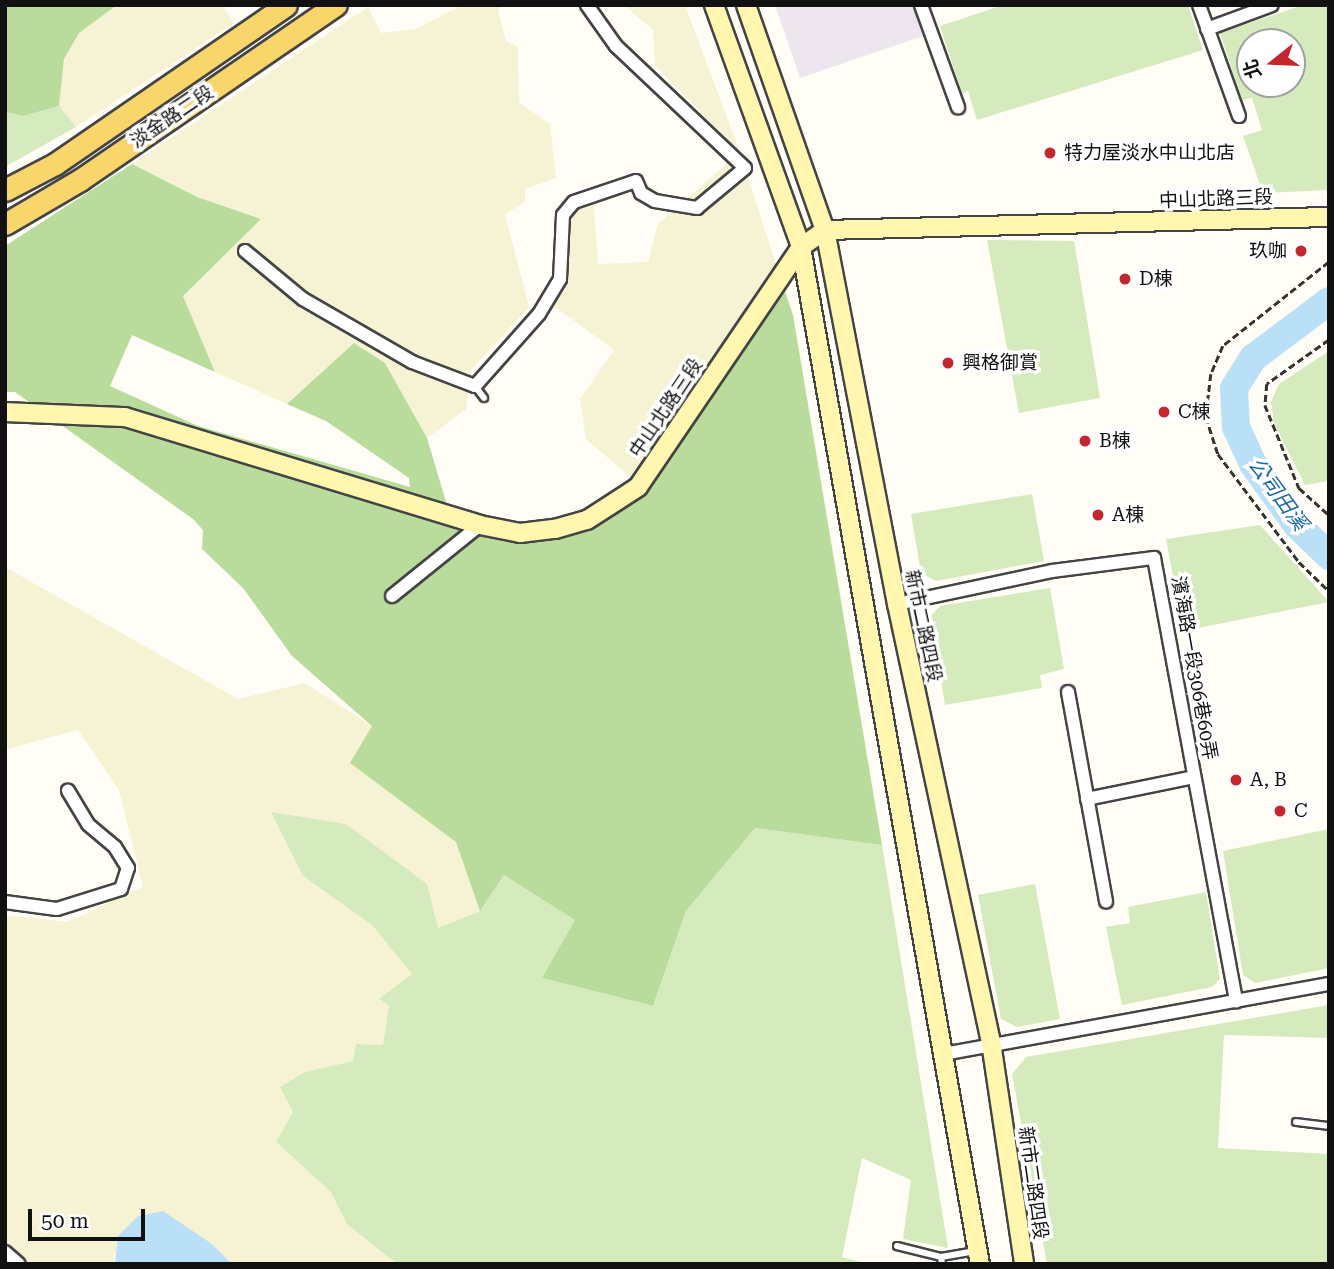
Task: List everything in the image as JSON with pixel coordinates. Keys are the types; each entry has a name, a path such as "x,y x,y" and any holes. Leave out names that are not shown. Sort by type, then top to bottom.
{"main road":[{"name":"淡金路二段","path":"5,190 55,164 286,5"},
{"name":"淡金路二段","path":"5,225 80,180 336,5"}],"street":[{"path":"587,5 616,46 745,168"},
{"path":"714,5 801,247 978,1257"},
{"name":"新市二路四段","path":"746,5 825,230 897,604 992,1049 1024,1264"},
{"path":"921,5 958,107"},
{"path":"1199,5 1239,116"},
{"path":"1208,29 1272,5"},
{"path":"245,251 303,299 412,362 475,386 539,314 560,279 563,215 574,202 636,181 641,193 655,201 697,208 745,168 768,157"},
{"name":"中山北路三段","path":"5,412 125,417 480,525 520,533 555,529 587,520 638,487 801,247 825,230 1329,217"},
{"path":"392,596 480,525"},
{"name":"濱海路一段306巷60弄","path":"897,604 1052,571 1154,558 1236,1001"},
{"path":"1068,692 1106,902"},
{"path":"1087,799 1194,777"},
{"path":"5,902 57,909 121,889 128,867 115,847 88,824 68,791"},
{"path":"943,1054 992,1049 1329,984"},
{"path":"5,1252 19,1264"}],"lane":[{"path":"475,386 484,398"},
{"path":"1296,1122 1329,1126"},
{"path":"897,1246 942,1260 978,1257"}],"path":[{"path":"1329,262 1223,345 1211,374 1206,417 1218,454 1299,562 1329,591"},
{"path":"1329,340 1267,384 1265,405 1299,488 1329,514"}],"shaded area":[{"path":"117,5 223,5 234,23 76,127 59,106 64,59 79,33"},
{"path":"462,5 503,5 498,10 506,41 518,47 519,102 550,124 556,178 525,189 525,202 505,214 529,307 472,369 466,409 427,438 385,363 354,343 287,404 215,372 183,296 261,219 197,197 132,164 368,7 381,33 416,29"},
{"path":"624,5 685,5 740,152 655,66 653,30"},
{"path":"775,5 913,5 923,36 800,78"},
{"path":"740,152 779,274 638,484 586,439 580,399 614,350 554,306 565,289 570,211 594,206 598,264 648,262 658,224"},
{"path":"5,567 238,699 305,683 372,726 351,763 457,842 480,911 438,928 346,825 271,812 303,876 372,925 413,974 380,1000 389,1004 383,1045 353,1061 305,1072 293,1112 276,1142 330,1191 347,1224 397,1264 232,1264 212,1244 113,1255 115,1264 5,1264 5,915 67,922 143,887 119,790 78,730 7,749"}],"green space":[{"path":"5,5 117,5 79,33 64,59 59,106 23,116 5,112"},
{"path":"1003,5 1188,5 1203,50 977,120 968,91 962,93 940,26"},
{"path":"1303,5 1329,5 1329,190 1263,193 1243,136 1262,130 1252,98 1306,98 1306,28 1236,28 1236,82 1220,33"},
{"path":"59,106 76,127 5,167 5,112 23,116"},
{"path":"132,164 197,197 261,219 183,296 215,372 132,335 110,386 198,426 410,487 409,478 326,421 287,404 354,343 385,363 427,438 449,512 534,528 597,514 638,484 779,274 793,315 882,845 755,828 686,911 653,1006 542,978 575,920 504,875 480,911 456,842 350,763 372,726 292,656 243,588 202,549 203,530 193,519 15,392 5,392 5,246"},
{"path":"987,240 1074,241 1100,398 1019,413"},
{"path":"1329,351 1329,481 1305,485 1274,423 1271,402 1279,384"},
{"path":"1032,494 1044,561 936,581 921,573 911,514"},
{"path":"1260,525 1329,602 1183,631 1166,539"},
{"path":"1050,588 1064,669 1040,675 1042,688 945,705 930,617 940,606"},
{"path":"271,812 346,824 427,884 438,928 480,911 504,875 576,920 542,978 653,1006 686,911 755,828 882,845 948,1248 903,1239 911,1180 862,1158 842,1257 868,1264 397,1264 347,1224 330,1191 276,1142 293,1112 280,1087 305,1072 353,1061 356,1044 383,1045 389,1005 379,999 412,974 372,925 303,876"},
{"path":"1329,829 1329,968 1255,983 1243,975 1223,851"},
{"path":"1035,884 1060,1019 1017,1027 1001,1019 978,895"},
{"path":"1206,892 1220,979 1212,987 1122,1005 1106,927 1130,923 1128,907"},
{"path":"1329,1005 1329,1038 1224,1035 1218,1148 1329,1154 1329,1264 1047,1264 1012,1074 1026,1057"}],"water":[{"path":"163,1211 212,1244 232,1264 115,1264 118,1236 138,1216"}],"waterway":[{"name":"公司田溪","path":"1329,301 1253,358 1234,389 1236,427 1253,464 1297,525 1329,556"}],"place":[{"name":"特力屋淡水中山北店","path":"1050,153"},
{"name":"玖咖","path":"1301,251"},
{"name":"D棟","path":"1125,279"},
{"name":"興格御賞","path":"948,363"},
{"name":"C棟","path":"1164,412"},
{"name":"B棟","path":"1085,441"},
{"name":"A棟","path":"1098,515"},
{"name":"A, B","path":"1236,780"},
{"name":"C","path":"1280,811"}]}
